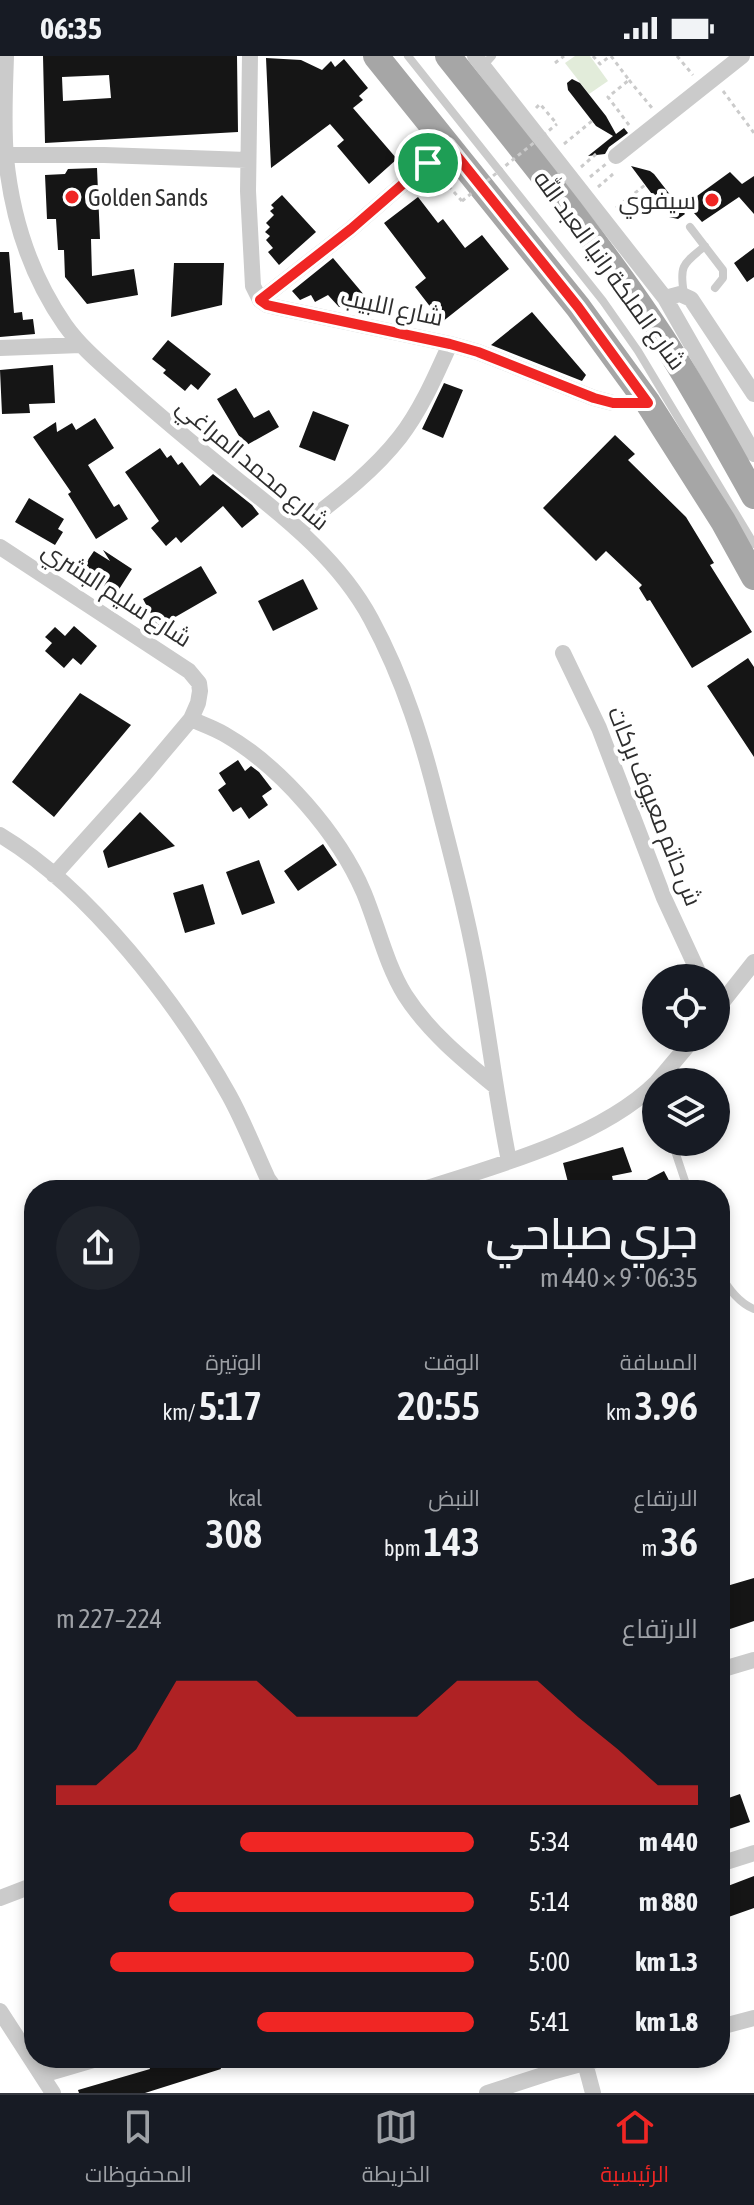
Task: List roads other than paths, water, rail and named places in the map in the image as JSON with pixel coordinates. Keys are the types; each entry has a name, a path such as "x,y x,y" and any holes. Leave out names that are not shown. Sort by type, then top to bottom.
{"main road":[{"name":"شارع الملكة رانيا العبد الله","path":"376,56 578,307 648,403 723,521 754,577"},
{"name":"شارع الملكة رانيا العبد الله","path":"448,56 577,220 660,335 754,496"}],"street":[{"name":"شارع محمد المراغي","path":"6,56 3,155 26,249 47,296 81,345 169,425 298,529 332,564 371,619 405,693 430,769 465,912 509,1161"},
{"path":"250,56 247,160 253,286 260,300 351,229 448,145"},
{"path":"616,156 742,56"},
{"path":"483,59 552,154 665,298 754,454"},
{"path":"3,155 247,160"},
{"path":"665,298 684,294 691,299 754,394"},
{"name":"شارع اللبيب","path":"260,300 267,305 478,352 594,398 613,403 648,403"},
{"path":"298,529 351,487 388,452 432,383 450,344"},
{"path":"0,348 81,345"},
{"name":"شارع سليم البشري","path":"0,547 189,671 199,683 200,691 191,719"},
{"name":"ش حاتم معيوف بركات","path":"563,653 599,728 664,898 695,964"},
{"path":"54,875 191,719 225,735 257,757 306,804 355,874 404,994 433,1031 495,1086"},
{"path":"0,835 54,875 121,942 146,973 200,1047 230,1097 269,1180"},
{"path":"730,992 754,962"},
{"path":"670,1068 683,1052"},
{"path":"451,1180 568,1138 610,1117 642,1095"},
{"path":"730,1667 754,1660"},
{"path":"730,1861 754,1853"},
{"path":"0,1898 24,1889"},
{"path":"0,2011 24,2048"},
{"path":"730,2024 754,2018"},
{"path":"37,2068 53,2093"},
{"path":"42,2075 66,2068"},
{"path":"487,2093 545,2068"},
{"path":"586,2068 593,2093"}],"lane":[{"path":"408,56 603,301 638,351 754,544"},
{"path":"690,227 724,272 715,288"},
{"path":"684,294 682,268 705,246"},
{"path":"677,1156 685,1180"},
{"path":"730,1290 754,1309"}],"place":[{"name":"Golden Sands","path":"72,197"},
{"name":"سيفوي","path":"712,200"}]}
